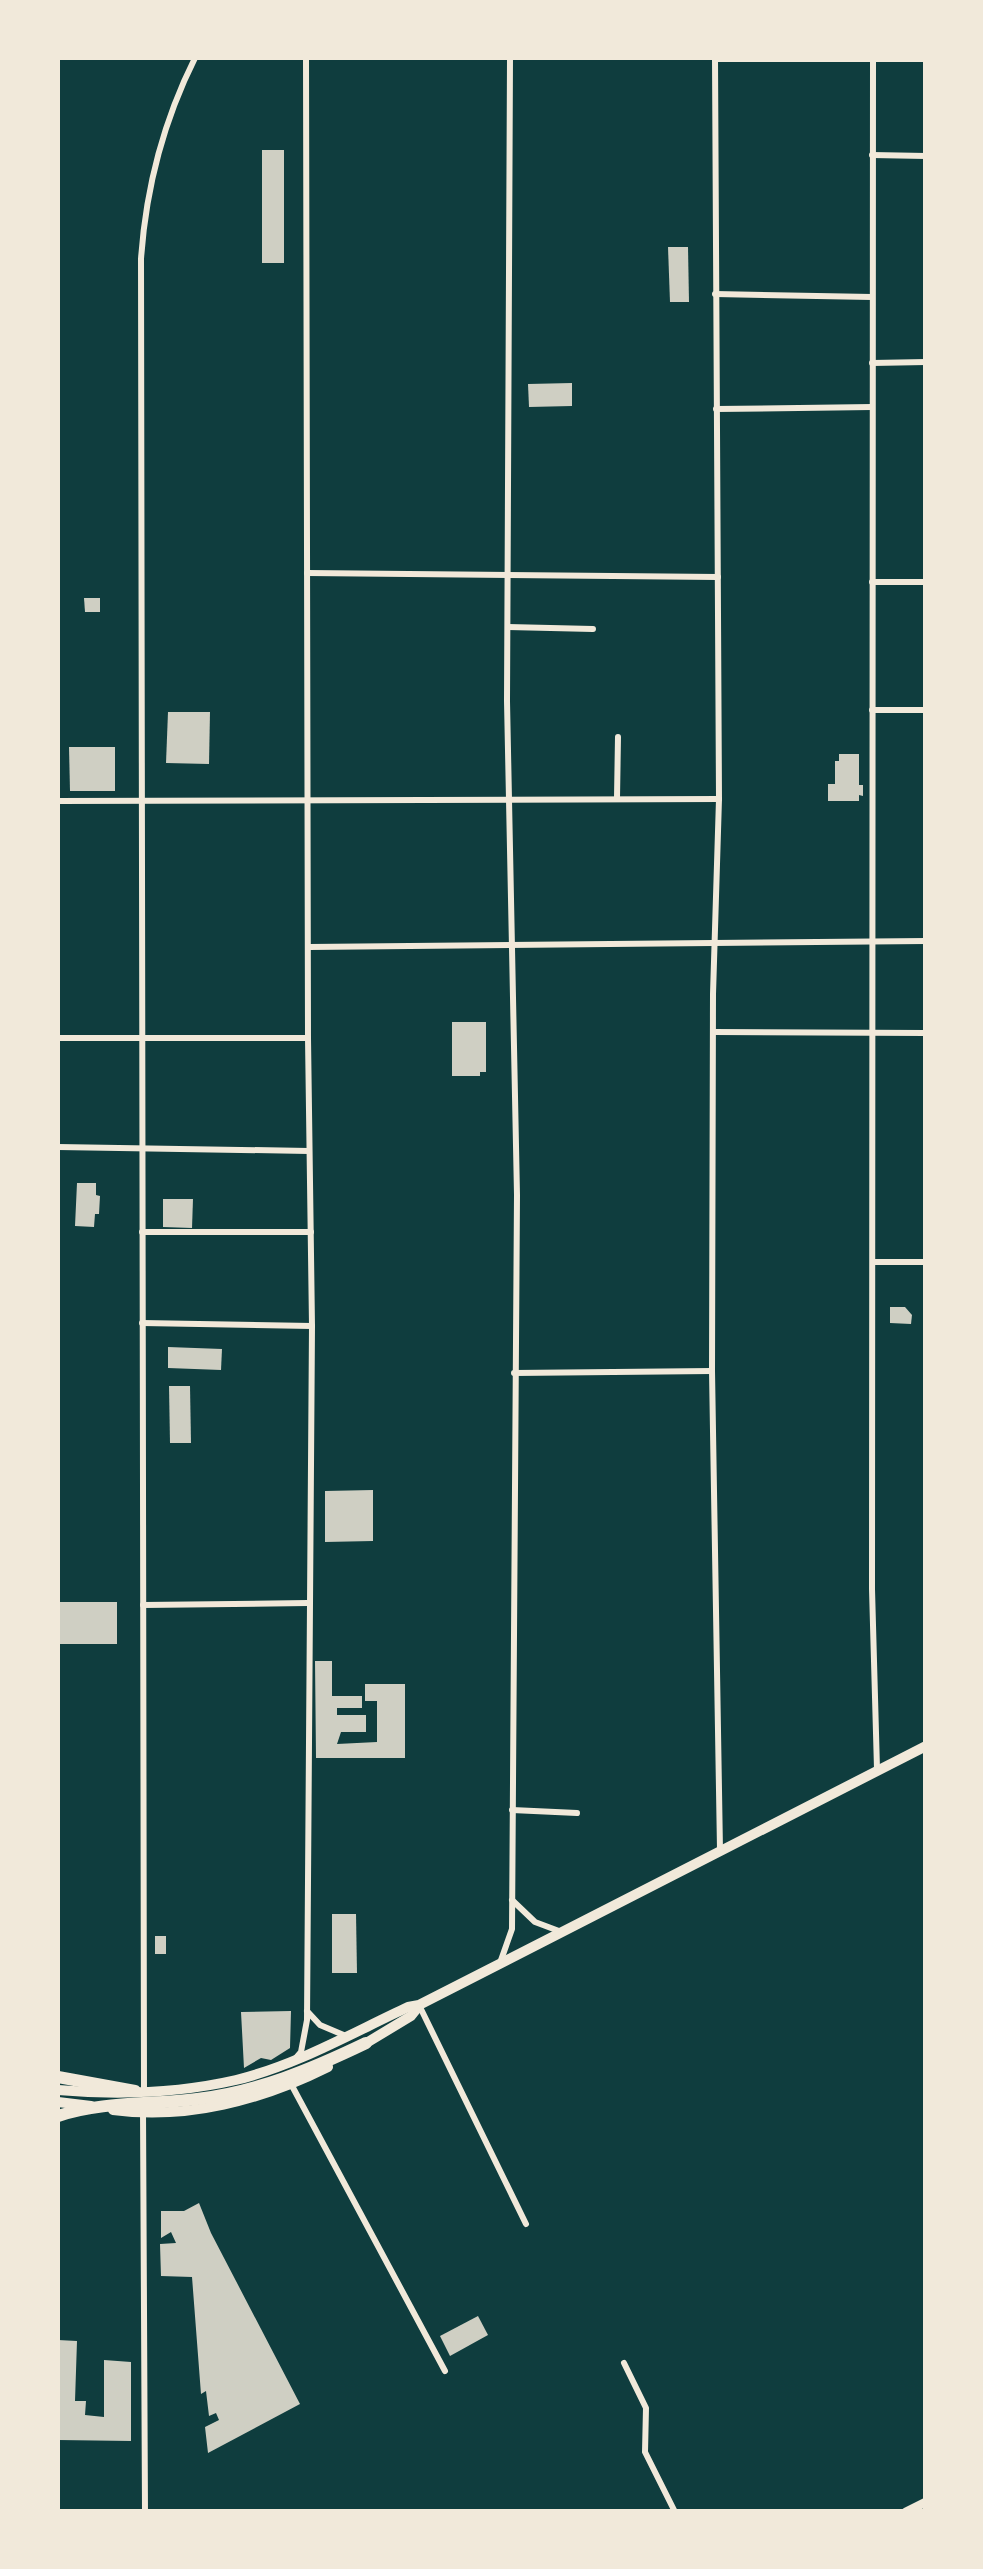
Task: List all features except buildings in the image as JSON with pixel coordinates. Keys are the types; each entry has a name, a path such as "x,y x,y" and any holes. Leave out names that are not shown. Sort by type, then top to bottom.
{"highway":[{"path":"58,2116 104,2106 200,2099 268,2084 366,2042"},
{"path":"61,2082 139,2090"}],"main road":[{"path":"139,2090 239,2079 350,2036 565,1933 926,1746"},
{"path":"58,2102 143,2112 180,2112 240,2102 329,2066 411,2016 419,2005"}],"street":[{"path":"144,2512 143,2112 139,2090 143,1606 141,259 152,174 174,103 195,58"},
{"path":"294,2060 301,2052 306,2010 312,1326 306,58"},
{"path":"499,1965 512,1929 517,1196 508,628 510,58"},
{"path":"720,1851 712,1370 714,942 719,799 715,58 926,59"},
{"path":"873,58 872,1589 877,1770"},
{"path":"872,155 926,156"},
{"path":"715,294 872,297"},
{"path":"872,364 926,362"},
{"path":"716,409 872,407"},
{"path":"306,574 718,577"},
{"path":"872,582 926,582"},
{"path":"508,628 593,629"},
{"path":"872,710 926,710"},
{"path":"616,798 618,736"},
{"path":"58,802 719,799"},
{"path":"309,947 926,941"},
{"path":"714,1032 926,1033"},
{"path":"59,1038 308,1038"},
{"path":"58,1148 309,1151"},
{"path":"142,1232 311,1232"},
{"path":"874,1262 926,1262"},
{"path":"142,1323 312,1326"},
{"path":"514,1373 712,1370"},
{"path":"143,1606 308,1602"},
{"path":"512,1810 577,1813"},
{"path":"511,1899 535,1922 565,1933"},
{"path":"419,2005 526,2224"},
{"path":"306,2010 330,2031 350,2036"},
{"path":"290,2084 446,2370"},
{"path":"624,2363 646,2408 645,2452 676,2512"},
{"path":"906,2512 926,2502"}]}
